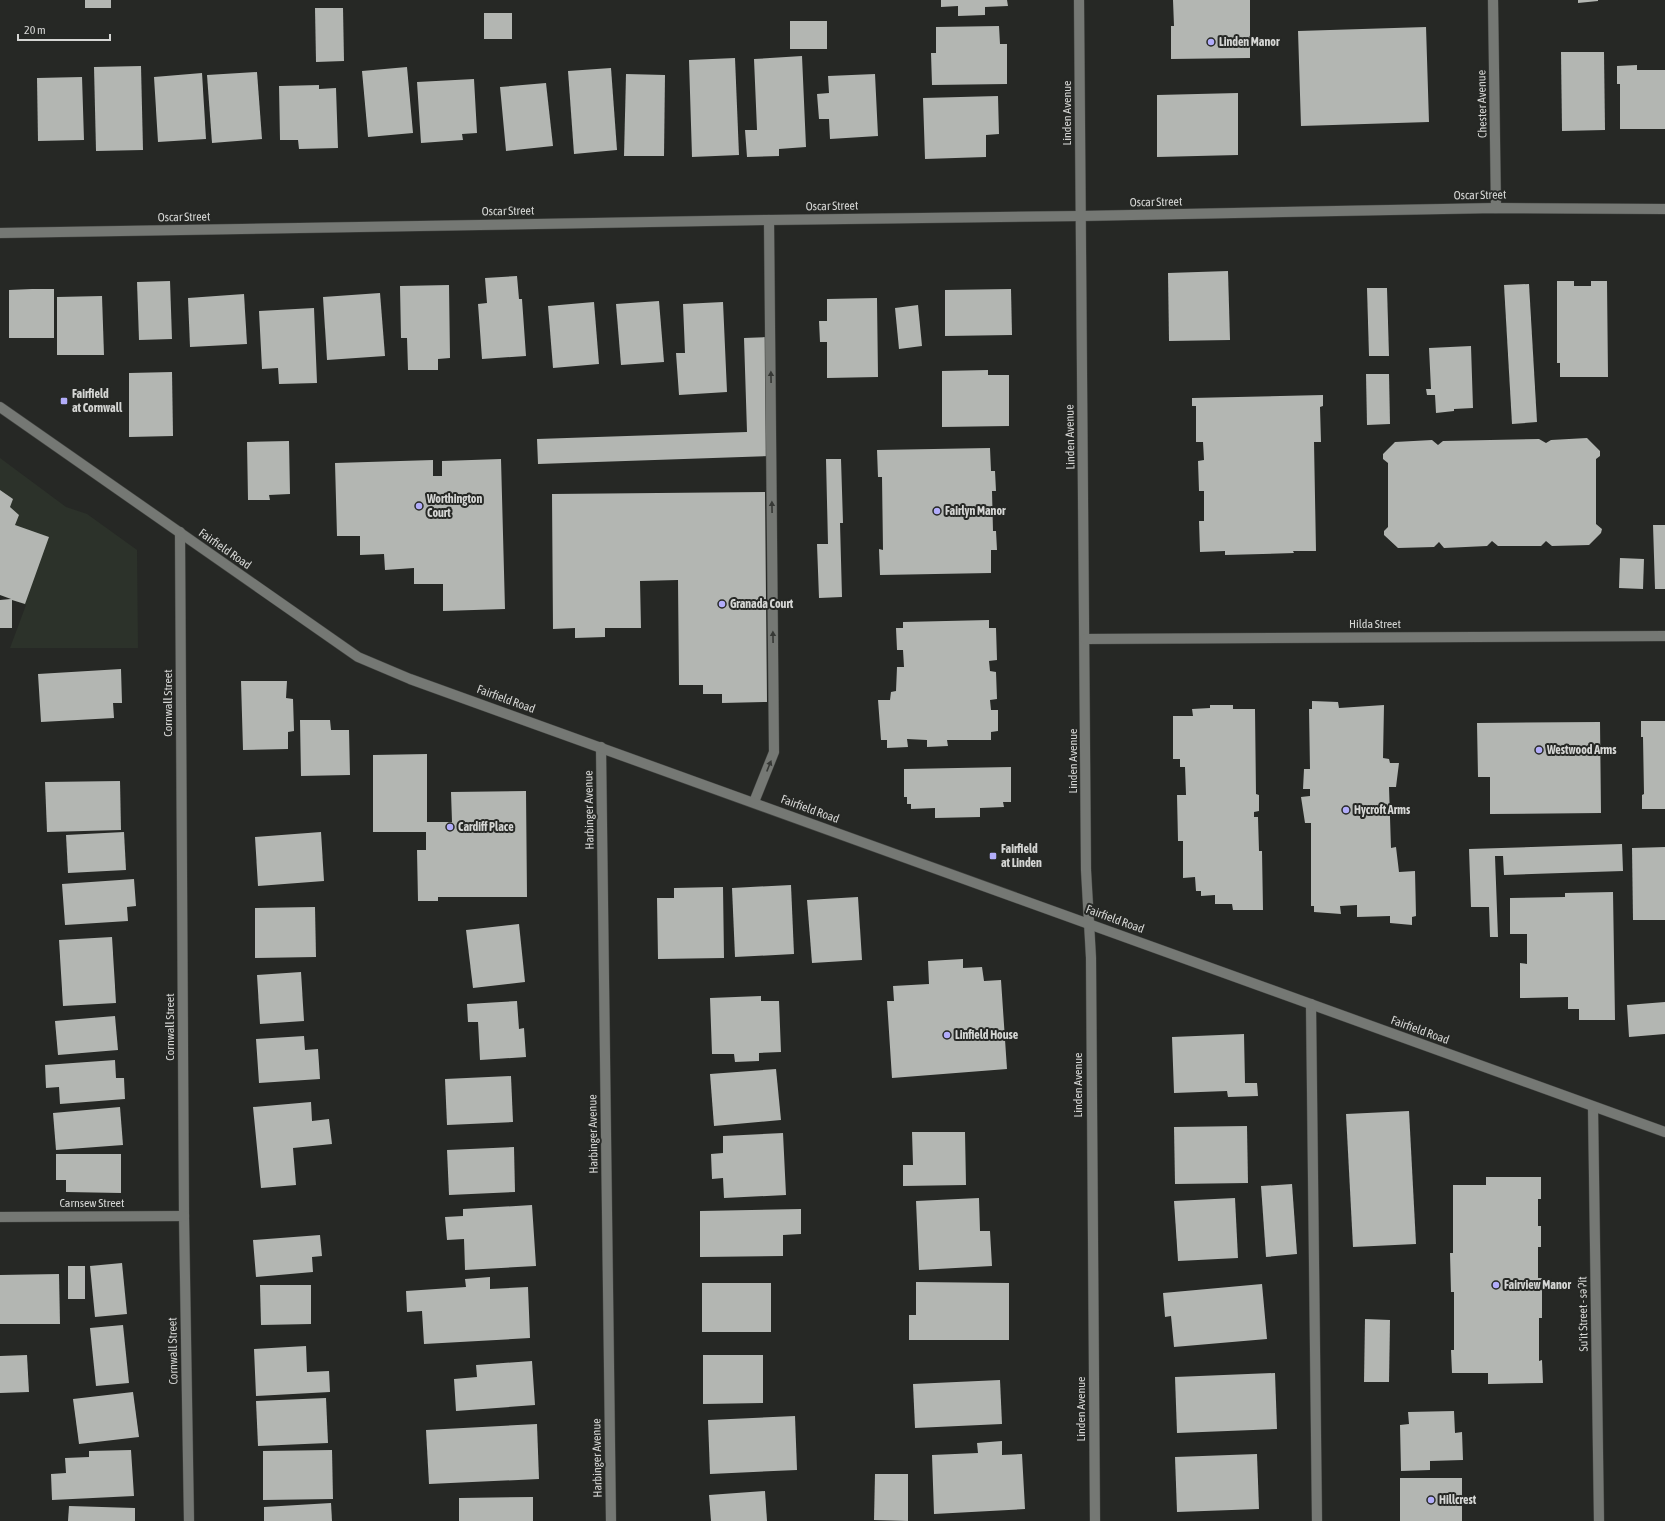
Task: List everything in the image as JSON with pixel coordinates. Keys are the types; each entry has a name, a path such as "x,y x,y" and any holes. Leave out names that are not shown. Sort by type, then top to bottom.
{"street":[{"name":"Linden Avenue","path":"1079,0 1086,870 1091,958 1095,1521"},
{"name":"Chester Avenue","path":"1493,0 1496,208"},
{"name":"Oscar Street","path":"0,233 1496,208 1665,209"},
{"path":"754,802 774,752 770,220"},
{"name":"Fairfield Road","path":"0,407 358,657 410,679 1665,1132"},
{"name":"Cornwall Street","path":"180,532 184,1216 189,1521"},
{"name":"Hilda Street","path":"1085,639 1665,636"},
{"name":"Harbinger Avenue","path":"601,747 611,1521"},
{"path":"1311,1004 1317,1521"},
{"name":"Su'it Street - səʔít","path":"1593,1107 1599,1521"},
{"name":"Carnsew Street","path":"0,1217 184,1216"}],"shaded area":[{"path":"0,458 66,507 87,514 137,550 138,648 10,648 26,605 0,595"}],"building":[{"path":"85,0 111,0 111,8 85,8"},
{"path":"941,0 1007,0 1008,6 985,7 985,15 958,16 958,6 941,7"},
{"name":"Linden Manor","path":"1173,0 1250,0 1250,58 1171,59 1171,26 1174,26"},
{"path":"1578,0 1598,0 1598,1 1578,3"},
{"path":"315,8 343,8 344,61 316,62"},
{"path":"484,13 512,13 512,39 484,39"},
{"path":"790,21 827,21 827,49 790,49"},
{"path":"999,26 1000,44 1007,44 1007,84 932,85 931,53 936,53 936,27"},
{"path":"1426,27 1429,122 1301,126 1298,31"},
{"path":"1561,52 1604,52 1605,130 1562,131"},
{"path":"802,56 806,147 779,149 779,156 747,157 745,130 757,130 754,59"},
{"path":"735,58 739,155 692,157 689,60"},
{"path":"1637,65 1637,70 1665,70 1665,129 1620,129 1620,84 1617,84 1617,66"},
{"path":"141,66 143,150 96,151 94,67"},
{"path":"407,67 413,133 368,137 362,71"},
{"path":"611,68 617,150 574,154 568,71"},
{"path":"257,72 262,139 212,143 207,75"},
{"path":"202,73 206,139 158,142 154,77"},
{"path":"626,74 665,75 664,156 624,156"},
{"path":"875,74 878,136 830,139 829,119 819,119 817,94 829,93 828,76"},
{"path":"82,77 84,140 38,141 37,78"},
{"path":"474,79 477,133 462,134 463,140 421,143 417,82"},
{"path":"546,83 553,146 506,151 500,87"},
{"path":"319,85 319,89 336,88 338,148 299,149 298,140 280,140 279,86"},
{"path":"1238,93 1238,155 1157,157 1157,95"},
{"path":"998,96 999,134 986,135 986,157 925,159 923,98"},
{"path":"1228,271 1230,340 1169,341 1168,273"},
{"path":"517,276 519,299 522,299 526,356 482,359 478,304 487,303 485,278"},
{"path":"170,281 172,339 139,340 137,282"},
{"path":"1557,281 1574,281 1574,286 1591,286 1591,281 1607,281 1608,377 1560,377 1560,363 1557,363"},
{"path":"1529,284 1537,422 1512,424 1504,285"},
{"path":"449,285 450,358 438,359 438,370 408,370 407,338 401,338 400,286"},
{"path":"1367,288 1387,288 1389,356 1369,356"},
{"path":"54,289 54,338 9,338 9,290"},
{"path":"1011,289 1012,335 945,336 945,290"},
{"path":"380,293 385,356 327,360 323,297"},
{"path":"244,294 247,344 190,347 188,298"},
{"path":"102,296 104,355 57,355 57,297"},
{"path":"877,298 878,377 827,378 827,342 820,342 819,321 827,321 827,299"},
{"path":"659,301 664,362 621,365 616,304"},
{"path":"594,302 599,364 553,368 548,306"},
{"path":"723,302 727,392 679,395 676,353 685,353 683,304"},
{"path":"918,305 922,346 899,349 895,308"},
{"path":"314,308 317,383 279,384 278,368 262,369 259,311"},
{"path":"767,337 771,456 538,464 537,439 747,432 744,338"},
{"path":"1471,346 1473,408 1454,409 1454,411 1436,413 1435,395 1427,395 1426,389 1431,389 1429,348"},
{"path":"988,370 988,375 1009,375 1009,426 942,427 942,371"},
{"path":"172,372 173,436 129,437 129,373"},
{"path":"1366,374 1389,374 1390,424 1367,425"},
{"path":"1323,395 1323,406 1320,407 1321,442 1314,442 1316,551 1225,555 1225,551 1200,552 1199,521 1204,521 1204,491 1199,491 1198,461 1204,460 1203,442 1196,442 1196,406 1192,406 1192,398"},
{"path":"1587,438 1600,451 1600,456 1596,459 1596,524 1602,529 1601,533 1589,545 1552,546 1546,541 1541,546 1498,546 1492,541 1487,546 1444,548 1439,542 1434,547 1398,548 1384,535 1384,531 1388,527 1388,463 1383,459 1383,454 1395,442 1432,440 1438,445 1443,441 1539,439 1546,443 1551,440"},
{"path":"289,441 290,494 269,495 270,500 248,500 247,442"},
{"name":"Fairlyn Manor","path":"990,448 991,471 995,471 996,491 992,491 993,531 996,531 997,550 991,550 991,573 880,575 879,549 883,550 882,477 878,477 877,450"},
{"name":"Worthington Court","path":"501,459 505,609 443,611 443,584 414,584 414,568 385,570 384,554 360,555 360,536 337,536 335,463 433,460 433,476 442,476 442,461"},
{"path":"826,459 841,459 843,523 840,523 842,597 819,598 817,544 828,544"},
{"path":"0,490 13,499 10,507 19,515 15,525 49,537 25,604 12,600 12,628 0,628 0,600 11,599 0,595"},
{"name":"Granada Court","path":"765,492 767,702 722,703 722,694 703,694 703,685 679,685 678,580 640,581 641,628 605,628 605,637 575,638 575,628 553,629 552,494"},
{"path":"1653,525 1665,525 1665,589 1655,589"},
{"path":"1620,558 1644,559 1643,589 1619,588"},
{"path":"989,620 989,628 996,628 997,660 989,661 990,671 996,672 997,699 990,700 991,710 998,710 998,731 991,732 991,740 947,740 948,746 927,747 927,740 907,739 908,747 887,748 887,740 881,740 878,700 890,700 891,692 896,691 897,667 904,667 903,650 897,650 896,628 903,628 903,622"},
{"path":"121,669 122,703 113,703 114,718 41,722 38,674"},
{"path":"241,681 287,681 286,698 293,699 294,731 288,732 288,749 243,750"},
{"name":"Hycroft Arms","path":"1312,701 1338,702 1339,708 1384,705 1383,758 1389,759 1390,763 1399,763 1396,787 1389,787 1391,848 1396,847 1399,872 1415,871 1416,916 1412,917 1412,925 1390,923 1390,916 1357,917 1357,905 1340,906 1341,914 1314,912 1314,906 1311,906 1311,823 1305,823 1301,797 1310,796 1310,789 1303,789 1304,769 1310,769 1309,709 1312,709"},
{"path":"1210,705 1233,705 1233,709 1255,709 1256,794 1259,795 1259,811 1254,812 1254,817 1258,817 1259,851 1262,851 1263,910 1233,910 1232,904 1215,904 1215,895 1201,896 1201,891 1196,891 1195,877 1183,878 1183,841 1178,841 1177,795 1186,795 1185,767 1180,767 1180,759 1173,759 1173,716 1193,716 1192,709 1210,708"},
{"path":"300,720 330,720 331,730 349,730 350,775 301,776"},
{"path":"1641,721 1665,721 1665,809 1642,809 1642,795 1644,794 1643,737 1641,737"},
{"name":"Westwood Arms","path":"1600,722 1601,813 1490,814 1490,777 1478,777 1477,723"},
{"name":"Cardiff Place","path":"427,754 427,822 452,822 451,792 526,791 527,897 438,897 438,901 418,901 417,850 426,850 426,832 373,832 373,755"},
{"path":"1011,767 1011,802 1003,802 1004,807 980,808 980,817 935,818 935,808 911,809 911,804 907,804 907,797 904,797 904,769"},
{"path":"120,781 121,830 47,832 45,782"},
{"path":"124,832 126,870 68,873 66,835"},
{"path":"321,832 324,881 258,886 255,837"},
{"path":"1622,844 1623,871 1504,875 1503,856 1495,856 1498,937 1490,937 1489,907 1471,907 1469,849"},
{"path":"1665,847 1665,920 1633,920 1632,848"},
{"path":"134,879 136,906 127,907 128,921 65,925 62,884"},
{"path":"791,885 794,954 735,957 732,888"},
{"path":"723,887 724,958 658,959 657,898 674,898 674,888"},
{"path":"1613,892 1615,1020 1579,1020 1579,1009 1568,1009 1568,997 1520,998 1520,963 1527,964 1527,934 1510,934 1510,898 1565,897 1565,893"},
{"path":"858,897 862,960 812,963 807,900"},
{"path":"315,907 316,957 255,958 255,908"},
{"path":"519,924 525,982 473,988 466,930"},
{"path":"112,937 116,1003 63,1006 59,940"},
{"name":"Linfield House","path":"963,959 963,968 982,967 984,981 1001,980 1007,1069 892,1078 887,1001 894,1001 893,986 929,984 928,961"},
{"path":"301,972 304,1021 260,1024 257,975"},
{"path":"761,996 761,1001 779,1001 781,1052 759,1053 759,1061 735,1062 734,1054 712,1054 710,998"},
{"path":"517,1001 519,1029 524,1028 526,1057 480,1060 478,1022 468,1022 467,1004"},
{"path":"1665,1002 1665,1034 1629,1037 1627,1005"},
{"path":"115,1016 118,1050 58,1055 55,1021"},
{"path":"1244,1034 1245,1083 1257,1083 1258,1096 1228,1097 1227,1091 1174,1093 1172,1037"},
{"path":"304,1036 305,1050 318,1049 320,1079 259,1083 256,1039"},
{"path":"115,1060 116,1078 124,1078 125,1099 60,1104 59,1087 46,1088 45,1065"},
{"path":"776,1069 781,1120 714,1126 710,1074"},
{"path":"511,1076 513,1122 447,1125 445,1079"},
{"path":"311,1102 312,1121 329,1119 332,1144 293,1148 296,1185 261,1188 253,1107"},
{"path":"120,1107 123,1145 56,1150 53,1113"},
{"path":"1409,1111 1416,1244 1353,1247 1346,1114"},
{"path":"1247,1126 1248,1183 1175,1184 1174,1127"},
{"path":"912,1132 965,1132 966,1185 903,1186 903,1165 913,1165"},
{"path":"783,1133 786,1195 724,1198 723,1178 712,1179 711,1154 723,1153 723,1136"},
{"path":"514,1147 515,1192 449,1195 447,1150"},
{"path":"56,1154 121,1154 121,1193 66,1192 66,1180 56,1180"},
{"name":"Fairview Manor","path":"1486,1177 1541,1177 1541,1199 1538,1199 1538,1226 1541,1226 1541,1247 1538,1247 1538,1278 1542,1278 1542,1318 1539,1318 1539,1361 1542,1360 1543,1383 1488,1384 1488,1373 1452,1373 1451,1350 1454,1350 1454,1292 1451,1292 1450,1253 1453,1253 1453,1185 1486,1185"},
{"path":"1292,1184 1297,1254 1266,1257 1261,1186"},
{"path":"979,1198 980,1231 990,1231 992,1266 919,1270 916,1201"},
{"path":"1235,1198 1238,1258 1178,1261 1174,1201"},
{"path":"532,1205 536,1266 465,1270 464,1239 447,1240 445,1217 463,1216 463,1209"},
{"path":"801,1209 801,1234 783,1235 783,1256 700,1257 700,1211"},
{"path":"320,1235 322,1256 312,1257 313,1272 256,1277 253,1240"},
{"path":"122,1263 127,1314 95,1317 90,1266"},
{"path":"68,1266 85,1266 85,1299 68,1299"},
{"path":"59,1274 60,1324 0,1324 0,1275"},
{"path":"490,1277 490,1289 528,1287 530,1338 424,1344 422,1311 407,1312 406,1291 466,1287 465,1279"},
{"path":"916,1282 1009,1283 1009,1340 909,1340 909,1315 916,1315"},
{"path":"702,1283 771,1283 771,1332 702,1332"},
{"path":"1262,1284 1267,1339 1174,1347 1171,1316 1165,1317 1163,1293"},
{"path":"260,1285 311,1285 311,1324 261,1325"},
{"path":"1365,1319 1390,1320 1389,1382 1364,1382"},
{"path":"123,1325 129,1383 96,1386 90,1328"},
{"path":"306,1346 307,1372 329,1371 330,1392 256,1396 254,1349"},
{"path":"27,1355 29,1392 0,1393 0,1356"},
{"path":"703,1355 763,1355 763,1403 703,1404"},
{"path":"532,1361 535,1405 456,1411 454,1379 477,1377 476,1365"},
{"path":"1275,1373 1277,1429 1177,1433 1175,1377"},
{"path":"1000,1380 1002,1424 915,1428 913,1384"},
{"path":"133,1392 139,1437 79,1444 73,1399"},
{"path":"326,1398 328,1443 258,1446 256,1401"},
{"path":"1454,1411 1455,1433 1462,1432 1463,1460 1430,1461 1430,1470 1401,1471 1400,1425 1409,1424 1408,1412"},
{"path":"795,1416 797,1470 710,1474 708,1420"},
{"path":"537,1424 539,1479 429,1484 426,1430"},
{"path":"1002,1441 1002,1455 1022,1454 1025,1509 934,1514 932,1455 978,1453 977,1443"},
{"path":"131,1450 134,1496 52,1500 51,1474 66,1473 65,1458 89,1457 89,1451"},
{"path":"332,1450 333,1499 263,1500 263,1451"},
{"path":"1257,1454 1259,1509 1177,1512 1175,1457"},
{"path":"875,1474 908,1474 908,1521 874,1520"},
{"name":"Hillcrest","path":"1400,1478 1462,1478 1462,1521 1400,1521"},
{"path":"765,1491 767,1521 711,1521 709,1495"},
{"path":"533,1497 533,1521 459,1521 459,1498"},
{"path":"331,1503 332,1521 264,1521 264,1507"},
{"path":"69,1506 135,1508 135,1521 68,1521"}],"place":[{"name":"Linden Manor","path":"1211,42"},
{"name":"Fairfield at Cornwall","path":"64,401"},
{"name":"Worthington Court","path":"419,506"},
{"name":"Fairlyn Manor","path":"937,511"},
{"name":"Granada Court","path":"722,604"},
{"name":"Westwood Arms","path":"1539,750"},
{"name":"Hycroft Arms","path":"1346,810"},
{"name":"Cardiff Place","path":"450,827"},
{"name":"Fairfield at Linden","path":"993,856"},
{"name":"Linfield House","path":"947,1035"},
{"name":"Fairview Manor","path":"1496,1285"},
{"name":"Hillcrest","path":"1431,1500"}]}
